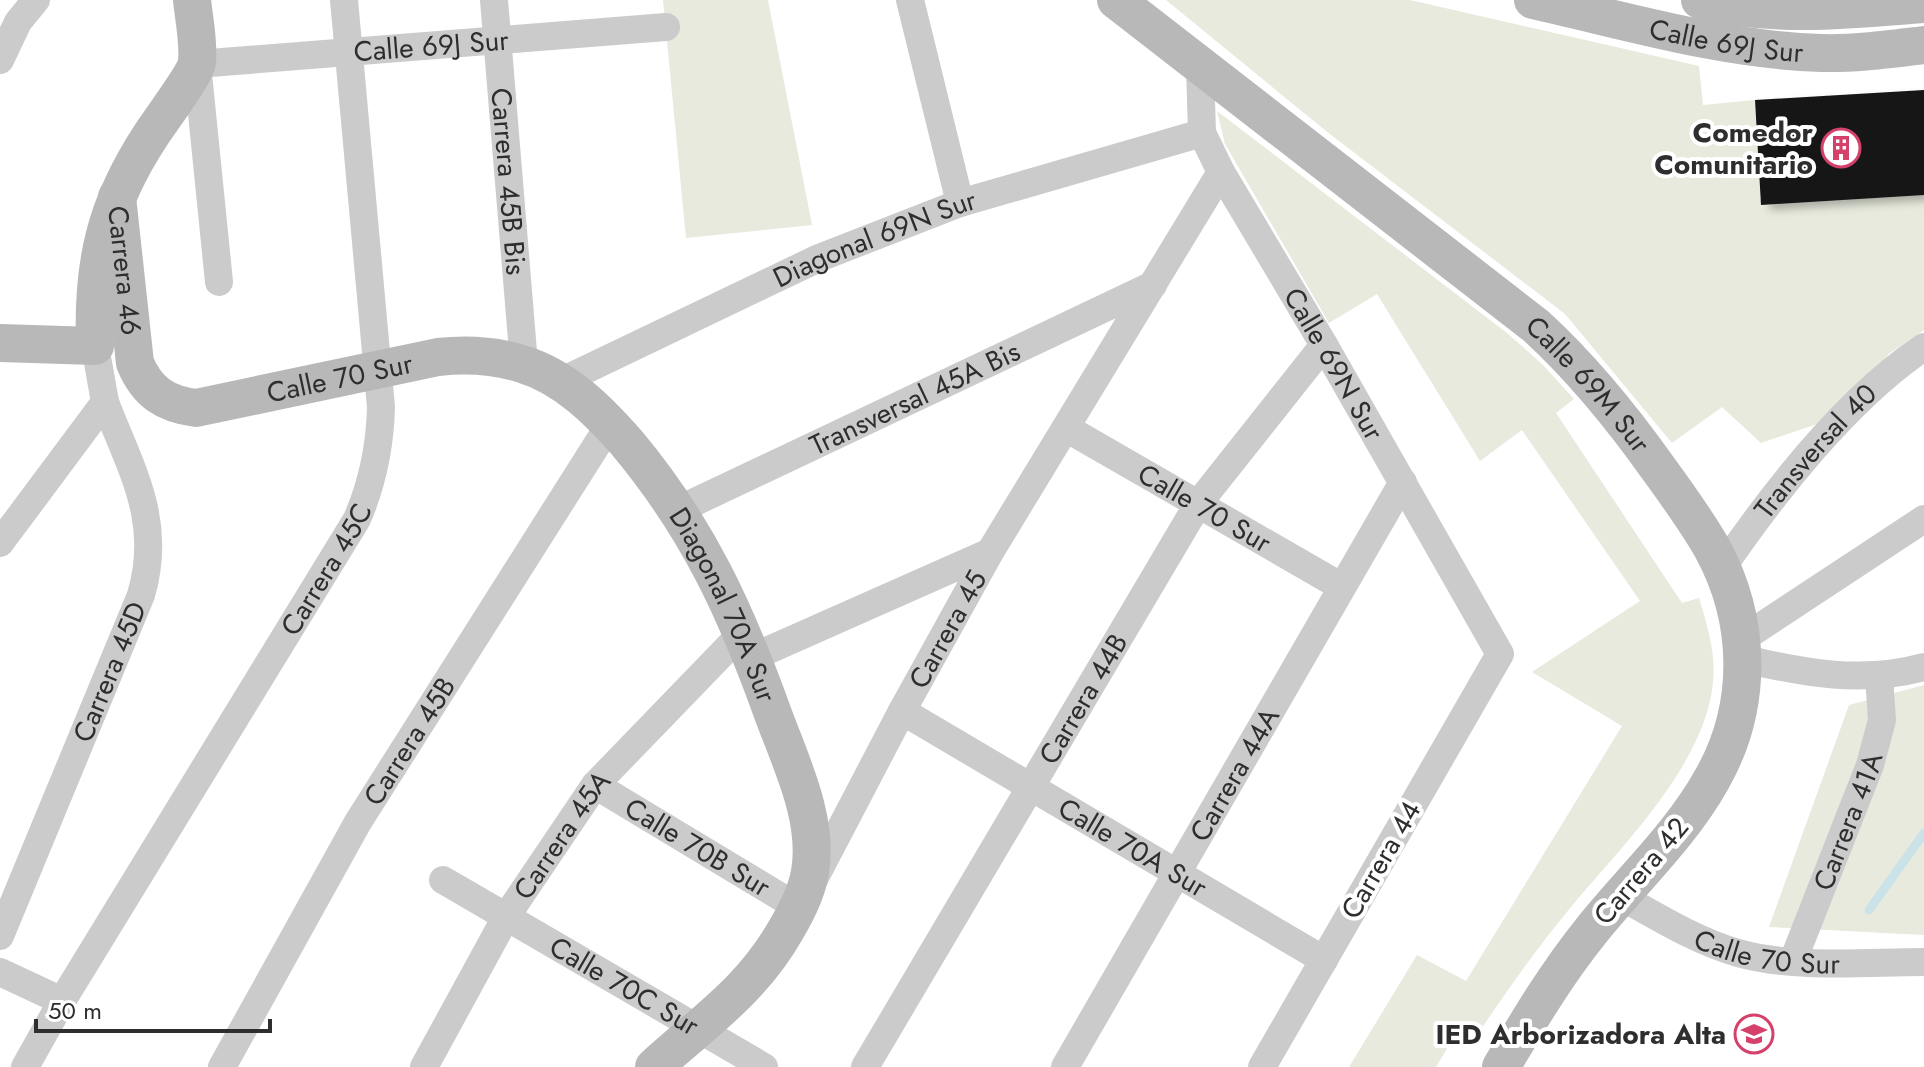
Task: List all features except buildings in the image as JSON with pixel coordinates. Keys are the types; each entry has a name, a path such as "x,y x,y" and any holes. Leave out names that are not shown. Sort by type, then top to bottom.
{"street":[{"path":"0,60 18,22 36,0"},
{"path":"192,0 219,282"},
{"name":"Carrera 45C","path":"25,1067 62,1001 357,519 369,492 380,436 381,407 344,0"},
{"name":"Carrera 45B Bis","path":"494,0 524,364"},
{"path":"910,0 960,203"},
{"path":"1116,0 1200,67"},
{"name":"Calle 69J Sur","path":"1533,0 1699,37 1781,51 1856,52 1924,45"},
{"name":"Calle 69J Sur","path":"1700,0 1748,10 1778,12 1842,11 1924,4"},
{"name":"Calle 69J Sur","path":"197,64 666,27"},
{"name":"Carrera 46","path":"158,394 143,382 135,363 117,197 147,141 197,64"},
{"name":"Calle 69N Sur","path":"1200,67 1202,133 1221,172 1324,345 1500,654"},
{"name":"Calle 69M Sur","path":"1200,67 1562,350 1628,425 1694,519 1732,591 1743,649"},
{"name":"Diagonal 69N Sur","path":"560,382 819,258 960,203 1202,133"},
{"name":"Carrera 45","path":"654,1067 731,1001 759,972 799,908 990,552 1221,172"},
{"path":"0,343 95,346 96,267 117,197"},
{"name":"Transversal 45A Bis","path":"678,510 1153,285"},
{"name":"Carrera 44B","path":"865,1067 1198,504 1324,345"},
{"name":"Carrera 45D","path":"0,936 147,577 150,557 148,519 105,402 95,346"},
{"name":"Transversal 40","path":"1722,568 1750,526 1840,422 1891,369 1924,347"},
{"name":"Calle 70 Sur","path":"158,394 178,406 196,408 376,368 467,354 524,364"},
{"name":"Diagonal 70A Sur","path":"524,364 560,382 610,424 678,510 720,582 801,790 811,843 810,873 799,908"},
{"path":"0,543 105,402"},
{"name":"Carrera 45B","path":"222,1067 358,822 610,424"},
{"name":"Calle 70 Sur","path":"1066,428 1342,587"},
{"name":"Carrera 44A","path":"1065,1067 1403,482"},
{"path":"1743,649 1924,519"},
{"path":"747,645 990,552"},
{"name":"Carrera 45A","path":"424,1067 506,917 595,785 747,645"},
{"path":"1743,649 1831,676 1879,676 1924,667"},
{"name":"Carrera 42","path":"1501,1067 1565,964 1689,813 1712,779 1736,721 1743,649"},
{"name":"Carrera 44","path":"1262,1067 1500,654"},
{"name":"Carrera 41A","path":"1793,961 1870,765 1882,720 1879,676"},
{"name":"Calle 70A Sur","path":"902,711 1324,960"},
{"name":"Calle 70B Sur","path":"595,785 799,908"},
{"name":"Calle 70C Sur","path":"443,880 764,1067"},
{"name":"Calle 70 Sur","path":"1620,896 1706,942 1738,953 1793,961 1924,962"},
{"path":"0,972 62,1001"}],"shaded area":[{"path":"663,0 768,0 812,225 686,238"},
{"path":"1166,0 1410,0 1699,66 1703,105 1755,100 1761,205 1924,195 1924,330 1890,353 1823,422 1761,443 1722,407 1672,443 1565,314 1326,131"},
{"path":"1217,111 1507,333 1542,364 1574,399 1556,413 1682,603 1699,598 1709,635 1713,658 1712,692 1702,726 1666,792 1545,940 1473,1041 1457,1032 1436,1067 1349,1067 1417,955 1466,981 1622,726 1532,672 1640,601 1522,430 1480,461 1377,294 1329,323 1225,144"},
{"path":"1924,685 1924,935 1769,927 1849,705"}],"waterway":[{"path":"1869,910 1924,833"}],"place":[{"name":"Comedor Comunitario","path":"1841,148"},
{"name":"IED Arborizadora Alta","path":"1754,1034"}]}
